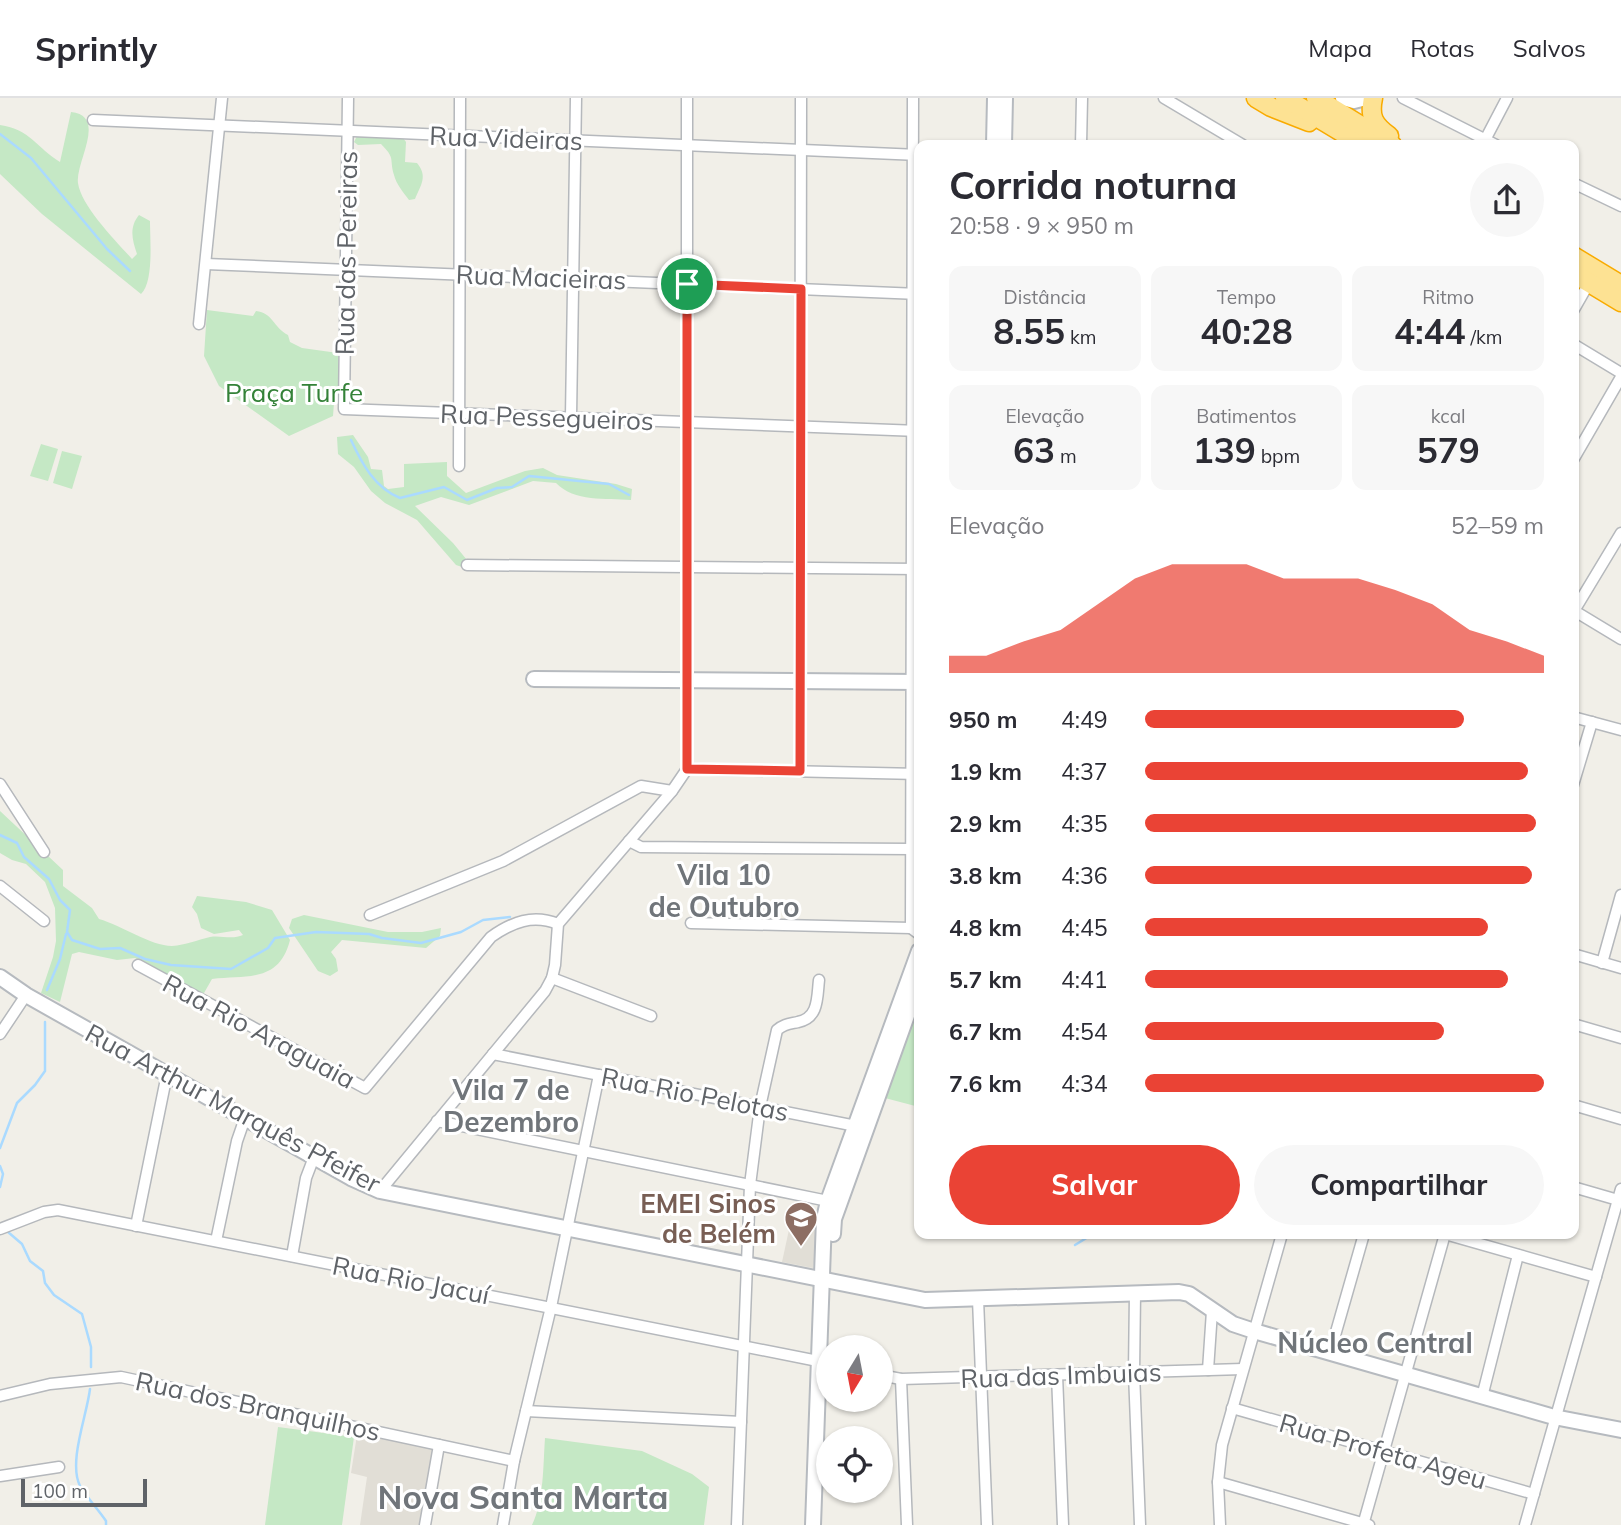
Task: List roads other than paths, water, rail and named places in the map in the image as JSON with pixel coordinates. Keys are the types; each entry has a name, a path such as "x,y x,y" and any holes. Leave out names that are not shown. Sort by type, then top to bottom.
{"highway":[{"path":"1256,98 1271,107 1336,129"},
{"path":"1285,98 1355,140"},
{"path":"1316,98 1384,140"},
{"path":"1373,98 1371,113 1374,122 1394,140"},
{"path":"1579,260 1621,285"},
{"path":"1579,277 1621,302"}],"street":[{"path":"200,324 222,98"},
{"name":"Rua das Pereiras","path":"344,409 348,98"},
{"path":"459,466 460,98"},
{"path":"572,417 576,98"},
{"path":"380,1191 545,991 552,978 558,924 672,791 687,769 687,98"},
{"path":"800,771 801,98"},
{"path":"913,98 914,140"},
{"path":"994,140 995,98"},
{"path":"1004,140 1005,98"},
{"path":"1082,98 1084,140"},
{"path":"1164,98 1235,140"},
{"path":"1343,98 1354,101 1366,98"},
{"path":"1402,98 1485,140 1507,98"},
{"name":"Rua Videiras","path":"93,120 914,155"},
{"path":"1579,186 1618,205 1621,194"},
{"name":"Rua Macieiras","path":"206,264 914,294"},
{"path":"1579,301 1590,283"},
{"path":"1579,348 1621,375 1579,449"},
{"name":"Rua Pessegueiros","path":"344,409 914,431"},
{"path":"1579,603 1621,533"},
{"path":"467,565 914,569"},
{"path":"1579,614 1621,639"},
{"path":"534,678 914,682"},
{"path":"1579,719 1621,730"},
{"path":"1579,765 1592,722"},
{"path":"687,769 914,774"},
{"path":"0,784 44,852"},
{"path":"370,915 503,861 641,786 672,791"},
{"path":"914,793 911,849 914,892"},
{"path":"629,841 641,847 911,849"},
{"path":"0,886 44,921"},
{"path":"1602,963 1621,895"},
{"name":"Rua Rio Araguaia","path":"138,965 365,1088 491,937 500,930 533,918 558,924"},
{"path":"691,923 914,931"},
{"path":"1579,956 1621,968"},
{"path":"828,1335 824,1219 828,1201 914,965"},
{"name":"Rua Arthur Marquês Pfeifer","path":"0,977 26,995 314,1157 380,1191 925,1300 1178,1292 1189,1294 1233,1324 1254,1331 1554,1417 1621,1430"},
{"path":"552,978 651,1016"},
{"path":"737,1525 750,1185 760,1107 777,1030 784,1024 803,1021 812,1015 817,1007 819,980"},
{"path":"0,1034 26,995"},
{"path":"825,1335 827,1281 834,1219 914,1006"},
{"path":"1579,1026 1621,1038"},
{"name":"Rua Rio Pelotas","path":"493,1054 856,1126"},
{"path":"136,1226 167,1074"},
{"path":"503,1525 514,1461 551,1307 598,1074"},
{"path":"1579,1107 1621,1119"},
{"path":"216,1241 237,1141 245,1118"},
{"path":"437,1121 828,1201"},
{"path":"292,1256 306,1178 314,1157"},
{"path":"1525,1525 1620,1195 1579,1188"},
{"name":"Rua Rio Jacuí","path":"0,1229 44,1212 58,1210 816,1362"},
{"path":"1220,1525 1218,1482 1222,1446 1281,1239"},
{"path":"1330,1353 1363,1239"},
{"path":"1218,1482 1366,1524 1444,1239"},
{"path":"1462,1239 1596,1277"},
{"path":"1482,1396 1518,1255"},
{"path":"1135,1293 1134,1373 1140,1525"},
{"path":"978,1299 987,1525"},
{"path":"1208,1370 1212,1311"},
{"name":"Rua das Imbuias","path":"893,1377 1243,1370"},
{"path":"1057,1375 1063,1525"},
{"name":"Rua dos Branquilhos","path":"0,1396 50,1384 121,1377 514,1461"},
{"path":"901,1379 907,1525"},
{"name":"Rua Profeta Ageu","path":"1232,1408 1534,1493"},
{"path":"526,1411 741,1422"},
{"path":"813,1525 821,1412"},
{"path":"821,1525 823,1412"},
{"path":"425,1525 439,1445"},
{"path":"0,1476 59,1467"}],"waterway":[{"path":"0,134 31,158 107,249 130,271"},
{"path":"351,440 376,482 400,498 444,487 467,500 497,488 512,487 529,476 609,484 629,495"},
{"path":"0,835 17,843 24,857 49,879 60,900 70,910 67,932 72,940 100,949 120,948 145,959 171,965 231,969 268,948 275,938 316,932 369,934 421,943 461,932 483,920 510,917"},
{"path":"47,990 60,959 66,934"},
{"path":"0,1148 17,1103 45,1071 45,1022"},
{"path":"0,1166 3,1174 0,1187"},
{"path":"8,1232 22,1244 30,1261 43,1271 45,1283 54,1295 82,1314 91,1347 91,1367"},
{"path":"1075,1245 1085,1239"},
{"path":"90,1389 77,1452 77,1476 80,1486 106,1521 106,1525"}],"place":[{"name":"EMEI Sinos de Belém","path":"801,1248"}],"district":[{"name":"Vila 10 de Outubro","path":"724,890"},
{"name":"Vila 7 de Dezembro","path":"511,1105"},
{"name":"Núcleo Central","path":"1375,1342"},
{"name":"Nova Santa Marta","path":"523,1496"}],"park label":[{"name":"Praça Turfe","path":"294,392"}]}
